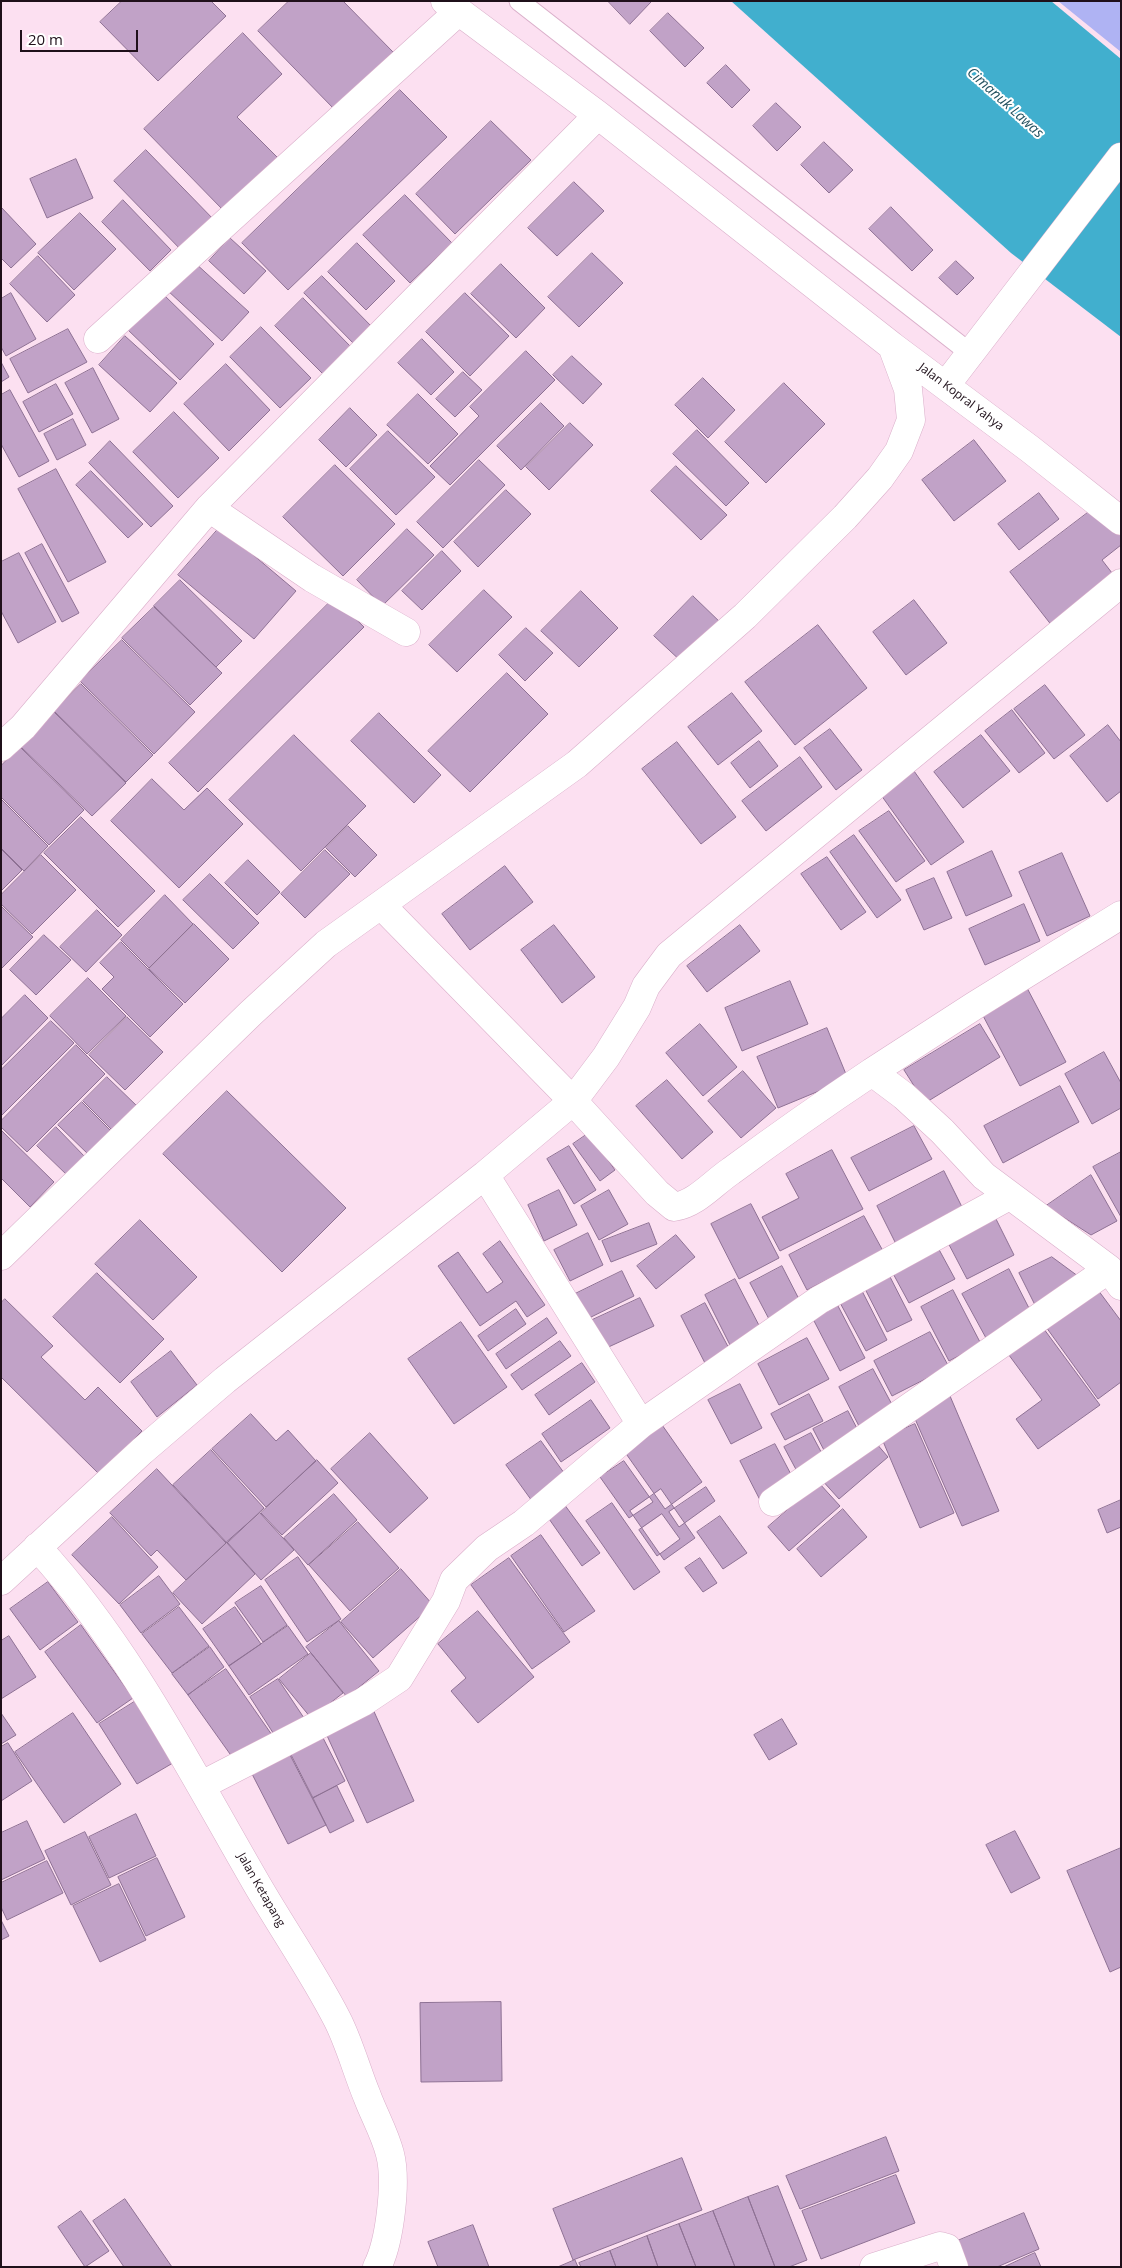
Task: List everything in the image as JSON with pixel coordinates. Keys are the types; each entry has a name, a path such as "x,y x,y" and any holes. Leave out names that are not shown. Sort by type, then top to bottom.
{"street":[{"path":"98,340 451,7"},
{"name":"Jalan Kopral Yahya","path":"451,7 598,115 892,346 946,385 1121,520"},
{"path":"1,747 29,719 210,508 598,115"},
{"path":"946,385 1121,157"},
{"path":"1,1256 250,1013 326,944 577,764 745,616 864,498 898,450 911,420 908,388 892,346"},
{"path":"210,508 312,578 406,632"},
{"path":"1,1581 142,1451 225,1380 485,1175 573,1101 606,1056 638,1007 646,986 669,955 1121,583"},
{"path":"381,905 573,1101 657,1193 674,1207 683,1206 693,1200 725,1175 872,1072 1121,915"},
{"path":"773,1502 1116,1274 984,1176 942,1131 904,1096 872,1072"},
{"path":"485,1175 642,1424"},
{"path":"202,1785 363,1702 399,1678 446,1601 454,1580 487,1548 524,1523 642,1424 819,1300 1009,1196"},
{"name":"Jalan Ketapang","path":"38,1547 92,1612 130,1668 202,1785 255,1881 338,2021 390,2155 390,2222 383,2256 377,2267"},
{"path":"874,2267 940,2246 947,2248 954,2267"}],"lane":[{"path":"519,1 970,353"}],"shaded area":[{"path":"1058,1 1121,1 1121,52"}],"water":[{"name":"Cimanuk Lawas","path":"731,1 1051,1 1121,59 1121,337 1011,253"}],"building":[{"path":"122,1 211,1 226,16 158,81 100,22"},
{"path":"289,1 343,1 393,52 334,109 258,31"},
{"path":"608,1 650,1 651,2 630,24"},
{"path":"668,13 704,48 685,67 650,31"},
{"path":"243,33 282,74 237,117 278,158 223,210 144,129"},
{"path":"726,65 750,90 732,108 707,83"},
{"path":"400,90 447,137 288,290 242,243"},
{"path":"776,103 801,127 777,151 753,126"},
{"path":"491,121 531,160 455,234 416,194"},
{"path":"824,142 853,170 829,193 801,165"},
{"path":"146,150 217,223 185,254 114,181"},
{"path":"76,159 93,198 47,218 30,179"},
{"path":"574,182 604,211 557,256 528,228"},
{"path":"405,195 452,243 410,283 363,235"},
{"path":"123,200 171,250 150,271 102,222"},
{"path":"1,207 36,244 11,268 1,258"},
{"path":"891,207 933,250 912,271 869,229"},
{"path":"80,213 116,249 74,290 38,253"},
{"path":"230,238 266,271 244,294 209,261"},
{"path":"357,243 395,281 366,310 328,272"},
{"path":"592,253 623,283 579,327 548,297"},
{"path":"38,256 75,295 47,322 10,284"},
{"path":"956,261 974,278 957,295 939,278"},
{"path":"194,262 249,312 222,341 167,290"},
{"path":"501,264 545,308 516,338 471,294"},
{"path":"322,276 374,329 356,346 304,293"},
{"path":"11,293 36,339 6,356 1,347 1,299"},
{"path":"162,293 214,344 180,380 127,329"},
{"path":"465,293 509,336 470,376 426,332"},
{"path":"303,298 351,347 323,374 275,326"},
{"path":"261,327 311,378 280,408 230,357"},
{"path":"68,329 87,362 28,393 10,359"},
{"path":"125,336 177,383 150,412 99,365"},
{"path":"422,339 454,372 431,395 398,363"},
{"path":"526,351 555,380 450,485 430,466 479,416 470,407"},
{"path":"572,356 602,384 583,404 553,375"},
{"path":"1,362 9,377 1,382"},
{"path":"226,364 270,410 229,451 184,404"},
{"path":"93,368 119,419 92,433 65,383"},
{"path":"463,372 482,390 455,417 436,399"},
{"path":"703,378 735,410 708,438 675,405"},
{"path":"784,383 825,424 766,483 725,442"},
{"path":"56,384 73,414 39,432 23,402"},
{"path":"10,390 49,461 19,477 1,444 1,395"},
{"path":"418,394 458,434 428,464 387,425"},
{"path":"541,403 564,426 521,470 497,446"},
{"path":"350,408 377,435 346,467 319,440"},
{"path":"174,412 219,458 178,498 133,452"},
{"path":"73,419 86,445 57,460 44,434"},
{"path":"570,423 593,445 549,490 526,467"},
{"path":"697,430 749,483 726,506 673,454"},
{"path":"388,431 435,477 396,515 350,469"},
{"path":"974,440 1006,481 954,521 922,480"},
{"path":"110,441 173,506 151,527 89,463"},
{"path":"479,460 505,485 443,548 417,522"},
{"path":"335,465 395,524 343,576 283,517"},
{"path":"676,466 727,515 701,540 651,491"},
{"path":"56,469 106,562 68,582 18,489"},
{"path":"91,471 143,524 128,538 76,485"},
{"path":"506,490 531,514 478,567 454,542"},
{"path":"1039,493 1059,519 1019,550 998,524"},
{"path":"1098,505 1121,534 1121,545 1102,560 1119,582 1056,631 1010,572"},
{"path":"220,527 296,591 254,639 178,575"},
{"path":"407,529 434,555 382,606 357,580"},
{"path":"42,544 79,613 62,622 25,553"},
{"path":"442,551 461,571 422,610 402,591"},
{"path":"19,553 56,622 18,643 1,611 1,562"},
{"path":"180,580 242,641 216,667 154,606"},
{"path":"484,590 512,617 457,672 429,645"},
{"path":"581,591 618,628 579,667 541,631"},
{"path":"693,596 723,625 684,664 654,636"},
{"path":"334,598 364,627 198,792 169,763"},
{"path":"914,600 947,643 906,675 873,632"},
{"path":"154,607 222,673 190,705 122,638"},
{"path":"818,625 867,688 795,745 745,682"},
{"path":"526,628 553,653 525,681 499,655"},
{"path":"122,640 195,712 154,754 80,681"},
{"path":"507,673 548,714 470,792 428,751"},
{"path":"81,684 153,755 126,782 54,711"},
{"path":"1045,685 1085,735 1054,759 1014,709"},
{"path":"732,693 762,731 718,765 688,727"},
{"path":"1012,710 1045,753 1019,773 985,731"},
{"path":"54,712 126,783 92,816 20,746"},
{"path":"379,713 441,775 414,803 351,741"},
{"path":"1108,725 1121,742 1121,791 1107,802 1070,756"},
{"path":"830,729 862,770 836,790 804,748"},
{"path":"294,735 366,806 301,871 229,800"},
{"path":"981,735 1010,771 963,808 934,772"},
{"path":"759,741 778,766 750,788 731,763"},
{"path":"677,742 736,817 701,844 642,769"},
{"path":"20,747 84,810 49,845 1,797 1,766"},
{"path":"800,757 822,787 766,831 742,801"},
{"path":"914,771 964,842 931,865 881,795"},
{"path":"152,779 184,810 207,788 243,824 179,888 111,821"},
{"path":"1,799 48,846 24,871 1,848"},
{"path":"889,811 925,861 896,882 859,831"},
{"path":"81,817 155,891 118,927 44,853"},
{"path":"348,826 377,855 355,877 326,848"},
{"path":"854,835 901,900 877,918 830,852"},
{"path":"1,849 22,870 1,891"},
{"path":"325,850 350,874 305,918 281,894"},
{"path":"992,851 1012,896 966,916 947,872"},
{"path":"1062,853 1090,916 1047,936 1019,872"},
{"path":"41,855 76,890 32,934 1,904 1,895"},
{"path":"827,857 866,912 841,930 801,874"},
{"path":"248,860 280,892 257,915 225,883"},
{"path":"505,866 533,902 470,950 442,914"},
{"path":"210,874 259,923 233,949 183,900"},
{"path":"934,878 952,918 924,930 906,890"},
{"path":"165,895 193,924 149,968 121,940"},
{"path":"1024,904 1040,941 985,965 969,929"},
{"path":"1,906 33,937 1,969"},
{"path":"97,910 122,935 86,972 60,947"},
{"path":"194,924 229,959 185,1003 149,969"},
{"path":"554,925 595,977 562,1003 521,950"},
{"path":"740,925 760,951 707,992 687,966"},
{"path":"44,935 71,960 36,995 10,970"},
{"path":"121,942 183,1004 150,1037 102,989 114,977 100,963"},
{"path":"88,978 126,1016 87,1054 50,1016"},
{"path":"790,981 808,1024 742,1051 725,1008"},
{"path":"1026,986 1066,1062 1020,1086 980,1010"},
{"path":"25,995 48,1018 1,1066 1,1019"},
{"path":"127,1017 163,1052 125,1090 89,1055"},
{"path":"51,1021 74,1043 1,1116 1,1070"},
{"path":"700,1024 737,1067 703,1096 666,1053"},
{"path":"980,1024 1000,1057 925,1103 904,1070"},
{"path":"827,1028 848,1079 778,1108 757,1057"},
{"path":"76,1045 105,1074 27,1152 1,1127 1,1121"},
{"path":"1104,1052 1121,1083 1121,1108 1092,1124 1065,1074"},
{"path":"743,1071 776,1108 741,1138 708,1101"},
{"path":"107,1077 138,1107 113,1131 83,1101"},
{"path":"667,1080 713,1132 682,1159 636,1106"},
{"path":"1060,1086 1079,1122 1003,1163 984,1126"},
{"path":"227,1091 346,1208 282,1272 163,1154"},
{"path":"82,1102 112,1132 89,1155 58,1125"},
{"path":"914,1126 932,1159 869,1191 851,1158"},
{"path":"56,1127 86,1158 68,1176 37,1146"},
{"path":"1,1130 54,1182 30,1207 1,1178"},
{"path":"589,1133 615,1170 600,1181 573,1144"},
{"path":"569,1146 596,1190 574,1204 547,1159"},
{"path":"832,1150 863,1209 780,1251 762,1217 799,1198 786,1174"},
{"path":"1121,1152 1121,1217 1093,1167"},
{"path":"944,1171 964,1211 897,1246 877,1206"},
{"path":"1091,1175 1117,1221 1091,1235 1046,1206"},
{"path":"559,1190 577,1225 544,1241 528,1205"},
{"path":"609,1190 628,1224 599,1240 581,1206"},
{"path":"751,1204 779,1258 739,1279 711,1224"},
{"path":"993,1213 1014,1255 967,1279 945,1237"},
{"path":"864,1216 883,1251 807,1290 789,1255"},
{"path":"140,1220 197,1277 153,1320 95,1264"},
{"path":"649,1223 657,1244 611,1262 602,1241"},
{"path":"588,1233 603,1265 570,1281 554,1250"},
{"path":"676,1235 695,1257 656,1289 637,1266"},
{"path":"500,1241 545,1305 527,1317 516,1301 480,1326 438,1266 458,1252 487,1293 503,1282 483,1254"},
{"path":"936,1244 955,1279 909,1303 890,1268"},
{"path":"1052,1257 1086,1282 1036,1307 1019,1273"},
{"path":"782,1266 802,1305 770,1321 750,1283"},
{"path":"885,1267 912,1320 887,1332 860,1279"},
{"path":"1009,1269 1032,1314 986,1338 962,1294"},
{"path":"622,1271 634,1296 585,1320 573,1295"},
{"path":"97,1273 164,1339 120,1383 53,1317"},
{"path":"735,1279 764,1335 733,1351 705,1295"},
{"path":"860,1287 887,1340 866,1351 838,1299"},
{"path":"953,1290 981,1344 949,1361 921,1307"},
{"path":"1098,1290 1121,1321 1121,1382 1098,1399 1046,1327"},
{"path":"640,1298 654,1326 602,1350 588,1322"},
{"path":"5,1299 53,1346 41,1357 85,1400 98,1387 142,1431 99,1474 1,1377 1,1303"},
{"path":"705,1303 733,1356 708,1369 681,1316"},
{"path":"838,1306 865,1358 840,1371 813,1319"},
{"path":"516,1309 526,1324 488,1351 478,1336"},
{"path":"547,1318 557,1333 506,1369 496,1354"},
{"path":"1038,1321 1100,1405 1038,1449 1016,1419 1042,1400 1003,1347"},
{"path":"461,1322 507,1387 454,1424 408,1359"},
{"path":"930,1332 949,1367 892,1396 874,1361"},
{"path":"807,1338 829,1379 779,1405 758,1364"},
{"path":"560,1341 571,1356 522,1390 511,1375"},
{"path":"171,1351 197,1385 157,1417 131,1382"},
{"path":"582,1363 595,1382 549,1415 535,1395"},
{"path":"873,1369 896,1412 861,1430 839,1387"},
{"path":"740,1384 762,1428 731,1444 708,1400"},
{"path":"809,1394 823,1421 785,1440 771,1414"},
{"path":"950,1396 999,1511 962,1526 912,1412"},
{"path":"591,1400 610,1428 561,1462 542,1434"},
{"path":"848,1411 862,1438 827,1456 813,1429"},
{"path":"251,1414 276,1441 288,1430 316,1461 266,1507 212,1449"},
{"path":"660,1422 702,1482 665,1509 622,1448"},
{"path":"915,1424 954,1513 920,1528 882,1439"},
{"path":"370,1433 428,1498 390,1533 331,1469"},
{"path":"811,1433 827,1463 800,1477 784,1447"},
{"path":"870,1436 888,1457 839,1499 821,1479"},
{"path":"541,1441 567,1477 532,1501 506,1465"},
{"path":"775,1444 795,1482 760,1500 740,1461"},
{"path":"211,1450 264,1508 227,1543 173,1485"},
{"path":"317,1460 338,1483 282,1535 261,1513"},
{"path":"624,1461 653,1502 629,1518 600,1477"},
{"path":"157,1469 226,1543 186,1580 157,1550 151,1556 110,1513"},
{"path":"819,1483 840,1506 789,1551 768,1527"},
{"path":"706,1487 715,1501 679,1527 669,1512"},
{"path":"661,1489 695,1538 664,1560 630,1511"},
{"path":"334,1494 357,1520 308,1565 284,1538"},
{"path":"1121,1500 1121,1527 1107,1533 1098,1510"},
{"path":"612,1503 660,1572 634,1590 586,1521"},
{"path":"564,1504 600,1553 582,1566 547,1516"},
{"path":"843,1509 867,1537 821,1577 797,1549"},
{"path":"260,1513 294,1550 261,1580 227,1542"},
{"path":"662,1514 680,1539 657,1556 639,1530"},
{"path":"720,1516 747,1553 723,1569 697,1532"},
{"path":"112,1517 158,1567 119,1604 72,1555"},
{"path":"358,1522 399,1568 350,1611 309,1565"},
{"path":"541,1535 595,1611 564,1632 511,1556"},
{"path":"227,1543 255,1574 202,1624 173,1593"},
{"path":"298,1557 341,1619 307,1642 265,1580"},
{"path":"509,1558 570,1642 532,1669 471,1585"},
{"path":"700,1558 717,1583 703,1592 685,1568"},
{"path":"401,1569 433,1605 373,1658 341,1622"},
{"path":"159,1576 180,1604 141,1633 120,1605"},
{"path":"48,1582 78,1622 40,1650 10,1609"},
{"path":"261,1586 287,1625 263,1642 235,1603"},
{"path":"179,1607 209,1646 172,1673 142,1634"},
{"path":"235,1607 261,1644 229,1666 203,1629"},
{"path":"478,1611 534,1677 478,1723 451,1691 466,1678 438,1644"},
{"path":"339,1621 379,1671 347,1697 306,1647"},
{"path":"81,1625 133,1698 97,1723 45,1652"},
{"path":"288,1626 308,1654 249,1695 229,1666"},
{"path":"9,1636 36,1677 1,1699 1,1641"},
{"path":"210,1647 224,1667 188,1695 172,1674"},
{"path":"311,1653 343,1693 311,1718 279,1679"},
{"path":"226,1669 272,1735 235,1761 188,1695"},
{"path":"278,1679 306,1721 277,1739 250,1697"},
{"path":"139,1699 178,1760 137,1784 99,1724"},
{"path":"372,1707 414,1801 367,1823 324,1729"},
{"path":"1,1713 16,1735 1,1744"},
{"path":"73,1713 121,1784 64,1823 15,1752"},
{"path":"782,1719 797,1744 769,1760 754,1735"},
{"path":"319,1730 345,1781 313,1798 287,1747"},
{"path":"8,1743 32,1781 1,1801 1,1747"},
{"path":"289,1753 326,1825 288,1844 251,1772"},
{"path":"337,1786 354,1821 330,1833 313,1798"},
{"path":"136,1814 156,1856 109,1878 89,1837"},
{"path":"27,1821 45,1859 1,1880 1,1833"},
{"path":"1015,1831 1040,1878 1011,1893 986,1845"},
{"path":"85,1832 111,1885 71,1905 45,1851"},
{"path":"1121,1848 1121,1967 1110,1972 1067,1871"},
{"path":"157,1858 185,1917 146,1936 118,1877"},
{"path":"47,1861 63,1893 7,1920 1,1907 1,1883"},
{"path":"119,1884 146,1940 100,1962 73,1906"},
{"path":"1,1920 9,1936 1,1940"},
{"path":"501,2002 502,2081 421,2082 420,2003"},
{"path":"886,2137 899,2171 800,2209 786,2176"},
{"path":"682,2158 702,2210 573,2260 553,2209"},
{"path":"896,2175 915,2223 821,2259 802,2211"},
{"path":"778,2186 807,2260 789,2267 775,2267 748,2197"},
{"path":"748,2197 775,2267 735,2267 713,2211"},
{"path":"125,2199 172,2267 124,2267 93,2221"},
{"path":"81,2211 109,2251 85,2267 58,2227"},
{"path":"713,2211 735,2267 696,2267 679,2224"},
{"path":"1024,2213 1039,2249 997,2267 965,2267 955,2242"},
{"path":"679,2224 696,2267 658,2267 647,2236"},
{"path":"473,2225 489,2267 438,2267 428,2242"},
{"path":"647,2236 658,2267 616,2267 610,2251"},
{"path":"610,2251 616,2267 581,2267 579,2263"},
{"path":"1035,2253 1041,2267 1004,2267"},
{"path":"575,2260 578,2267 558,2267"}]}
